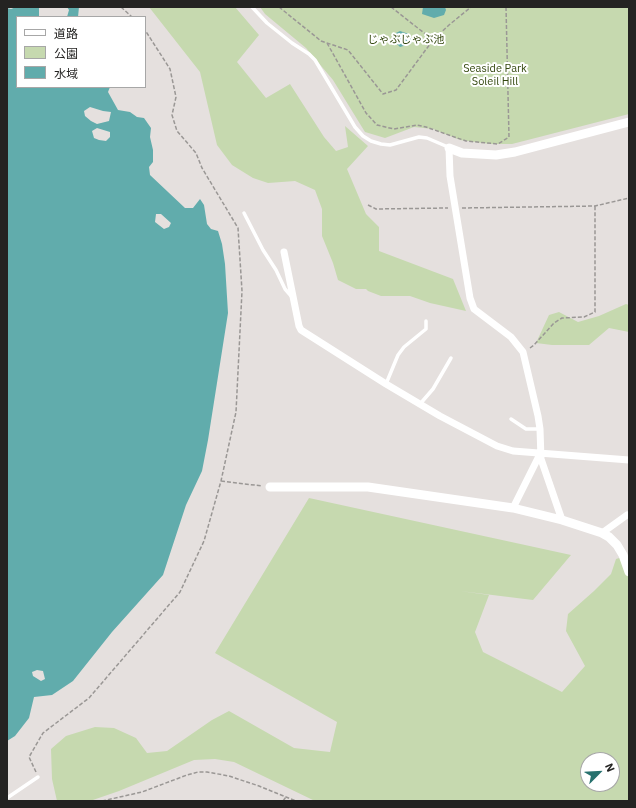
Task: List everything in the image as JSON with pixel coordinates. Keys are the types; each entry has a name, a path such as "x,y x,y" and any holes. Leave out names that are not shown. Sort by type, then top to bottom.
{"street":[{"path":"562,520 540,454 540,429 538,416 523,352 511,337 474,309 470,298 450,176 449,148 462,152 496,155 515,152 629,122"},
{"path":"284,252 301,330 386,384 497,446 513,451 540,454 629,460"},
{"path":"513,508 540,454"},
{"path":"270,487 368,487 513,508 562,520 609,537 617,545 623,555 629,572"},
{"path":"602,534 627,515"}],"lane":[{"path":"252,7 267,23 292,43 310,54 355,127 363,136 376,143 390,145 419,137 427,138 449,148"},
{"path":"244,213 285,289 293,298"},
{"path":"386,384 398,356 404,347 426,329 426,321"},
{"path":"420,404 433,389 451,358"},
{"path":"511,419 526,429 540,429"},
{"path":"7,798 38,777"}],"path":[{"path":"120,7 131,16"},
{"path":"279,7 321,41 348,50 383,94 396,90 433,40 471,7"},
{"path":"391,7 433,40"},
{"path":"327,43 366,113 377,126 394,129 417,125 466,141 498,144 509,137 506,7"},
{"path":"38,777 29,757 43,732 89,698 180,592 204,541 236,412 242,291 238,228 202,168 196,153 178,131 172,114 176,97 170,70 146,32"},
{"path":"368,205 376,209 596,206 629,198"},
{"path":"523,352 534,346 554,323 562,318 584,317 595,312 596,206"},
{"path":"220,481 270,487"},
{"path":"102,801 142,792 198,772 229,776 246,781 296,801"},
{"path":"283,801 286,797"}],"green space":[{"path":"149,7 235,7 259,35 237,62 266,98 290,84 324,137 336,151 348,147 345,126 368,146 347,169 366,214 379,227 379,251 453,279 466,311 430,303 410,296 381,296 366,289 356,289 338,280 322,236 322,209 315,190 295,181 268,183 253,178 232,165 217,145 200,72"},
{"name":"Seaside Park Soleil Hill","path":"260,7 629,7 629,114 512,144 491,144 460,140 433,129 414,127 385,138 365,132 333,80 306,48 265,14"},
{"path":"626,304 629,305 629,332 609,328 589,345 552,345 536,343 549,315 559,312 578,322 599,316"},
{"path":"309,498 571,555 533,600 460,591 489,595 475,632 483,652 562,692 585,666 566,631 568,614 611,574 616,559 629,555 629,801 315,801 234,762 215,759 194,760 119,791 90,801 57,801 52,779 51,749 66,736 95,727 114,728 136,738 147,753 167,751 212,720 229,711 294,748 330,752 337,722 215,653"}],"water":[{"path":"39,7 39,16 16,16 16,88 110,88 108,92 118,110 130,112 137,117 144,118 151,128 150,137 153,150 153,162 149,167 150,175 185,208 193,208 200,199 204,205 207,224 211,229 218,231 222,244 225,264 228,313 202,471 186,505 163,575 112,632 73,681 52,695 34,697 29,718 15,736 7,741 7,8","holes":["90,107 111,112 109,121 97,124 91,121 85,116 84,111","97,128 110,132 110,137 106,141 94,138 92,131","156,214 161,214 171,223 169,227 164,229 155,222","37,670 43,671 45,679 41,681 33,676 32,672"]},
{"path":"67,7 79,7 78,16 67,16 69,10"},
{"path":"423,7 445,7 446,10 444,15 434,18 422,14"},
{"path":"400,31 409,34 412,42 410,44 400,47 396,43 396,33"}],"park label":[{"name":"じゃぶじゃぶ池","path":"406,40"}]}
